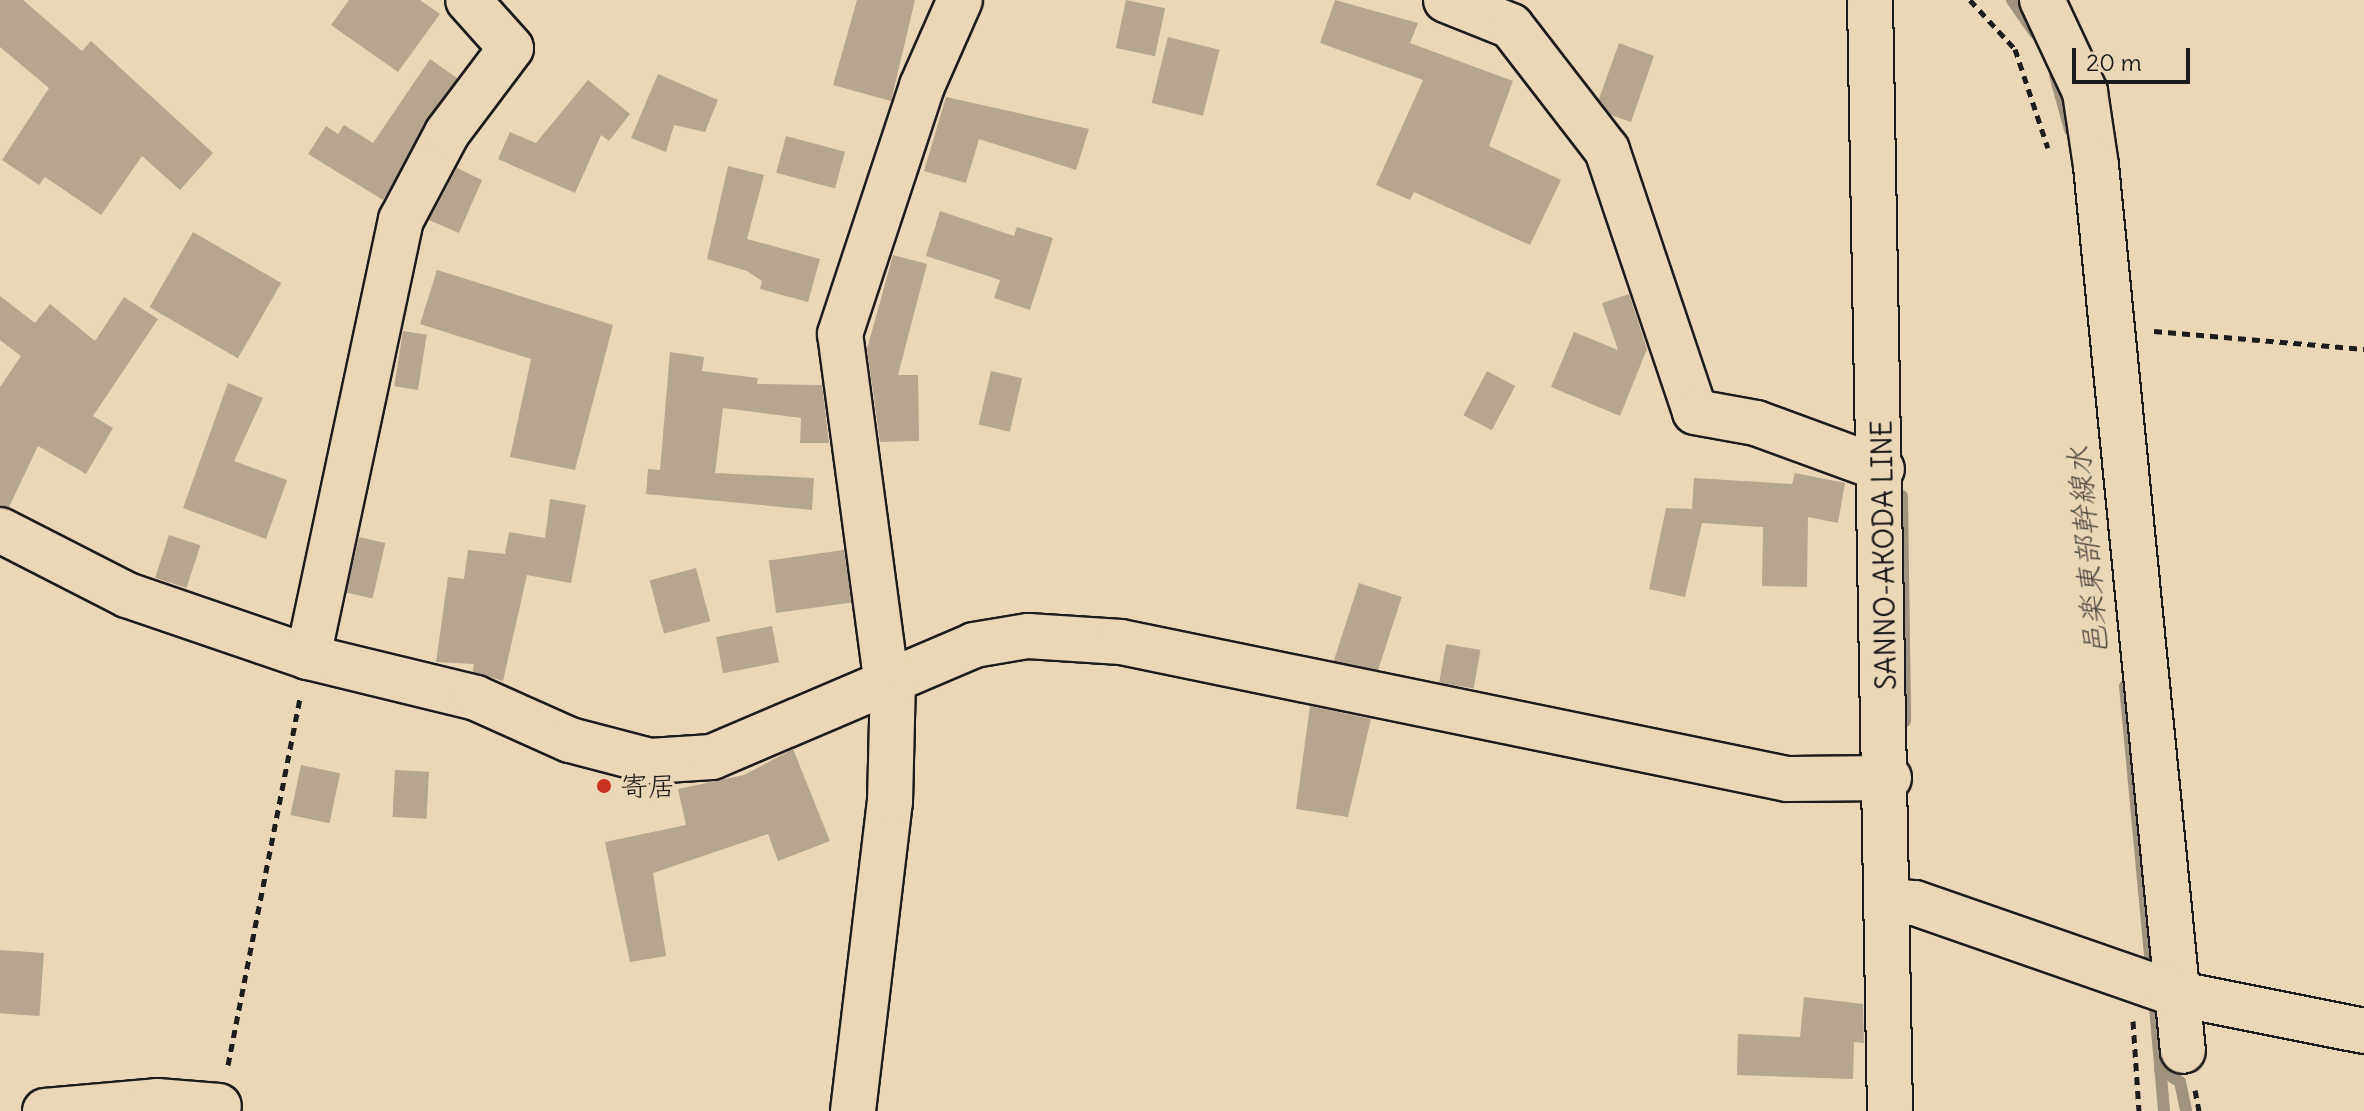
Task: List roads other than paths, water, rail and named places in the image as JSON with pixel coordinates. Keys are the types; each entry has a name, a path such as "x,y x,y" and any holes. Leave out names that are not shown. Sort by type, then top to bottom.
{"street":[{"path":"308,657 401,220 447,133 511,48 468,0"},
{"path":"853,1111 890,802 893,682 870,569 840,334 922,86 960,0"},
{"path":"1446,0 1511,26 1607,150 1695,412 1756,423 1882,469"},
{"name":"SANNO-AKODA LINE","path":"1870,0 1889,778 1890,1111"},
{"path":"2042,0 2085,92 2112,328 2160,988 2183,1051"},
{"path":"0,530 127,595 308,657 476,698 570,740 650,761 712,757 974,645 1028,636 1121,642 1787,779 1889,778"},
{"path":"1890,901 1915,903 2160,988 2364,1031"},
{"path":"45,1111 157,1101 219,1106"}],"waterway":[{"name":"邑楽東部幹線水","path":"2012,0 2035,33"},
{"name":"邑楽東部幹線水","path":"2055,75 2070,130"},
{"path":"1902,496 1905,721"},
{"name":"邑楽東部幹線水","path":"2125,686 2152,978"},
{"name":"邑楽東部幹線水","path":"2154,996 2164,1111"},
{"path":"2160,1069 2180,1082 2186,1111"}],"place":[{"name":"寄居","path":"604,786"}]}
